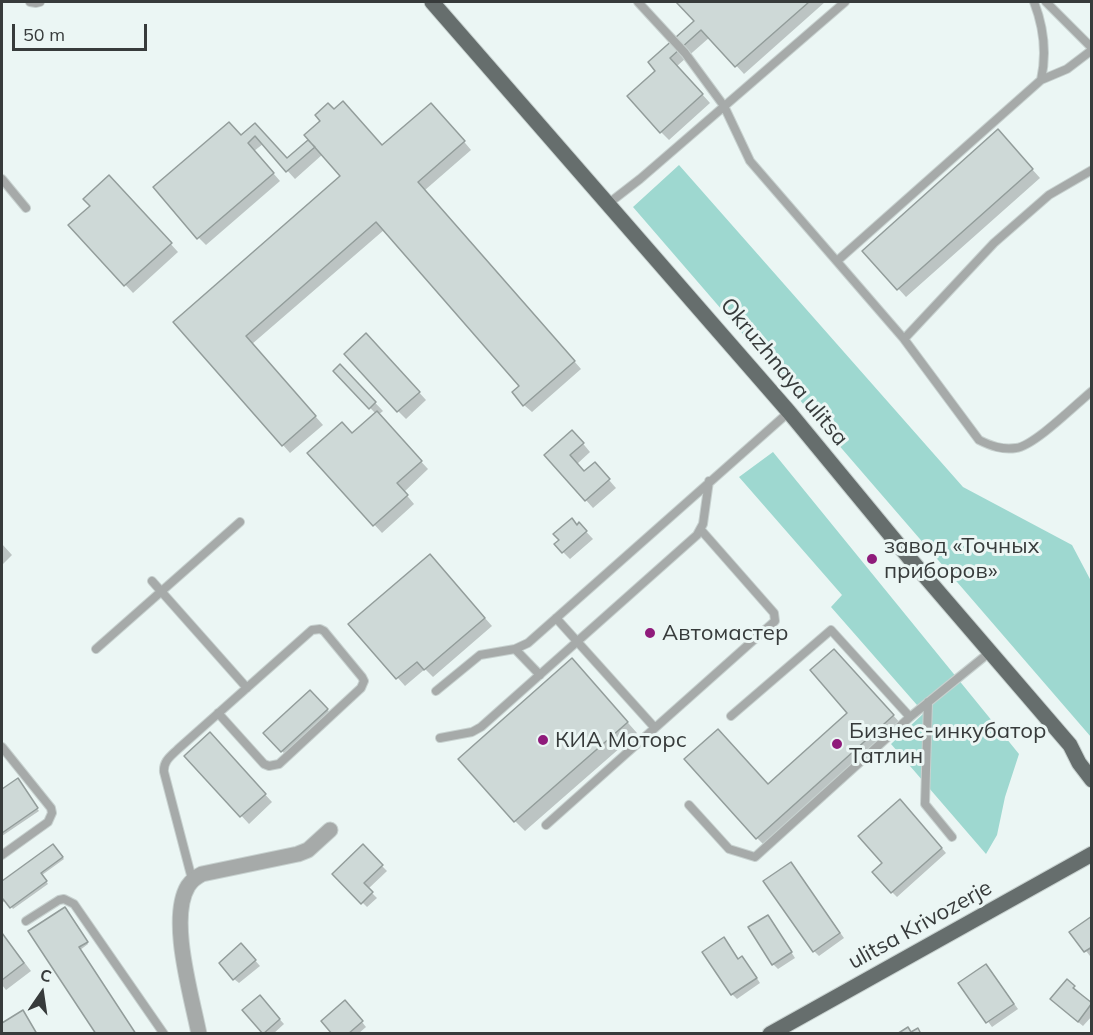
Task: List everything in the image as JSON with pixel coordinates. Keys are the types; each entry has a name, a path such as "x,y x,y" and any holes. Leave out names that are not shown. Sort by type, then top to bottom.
{"main road":[{"name":"Okruzhnaya ulitsa","path":"432,2 789,412 911,560 1070,745 1079,763 1092,780"},
{"name":"ulitsa Krivozerje","path":"770,1034 1092,854"}],"street":[{"path":"199,1034 181,942 180,920 186,888 192,879 202,873 298,854 308,849 330,830"}],"lane":[{"path":"30,2 40,2"},
{"path":"638,2 685,53 724,106 750,161 904,339 979,440 1003,449 1018,448 1030,443 1092,391"},
{"path":"609,203 640,179 845,2"},
{"path":"1034,2 1043,32 1045,53 1041,80"},
{"path":"837,261 1041,80 1067,69 1092,49 1046,2"},
{"path":"904,339 994,243 1049,195 1092,170"},
{"path":"2,179 26,208"},
{"path":"436,691 480,655 515,649 528,643 789,412"},
{"path":"440,738 477,730 701,530 709,482"},
{"path":"96,649 240,522"},
{"path":"546,825 775,621 774,613 701,530"},
{"path":"152,581 247,688"},
{"path":"556,618 656,728"},
{"path":"192,879 164,767 165,762 178,749 312,630 324,632 364,681 361,688 279,764 274,766 264,764 219,713"},
{"path":"731,716 831,630 910,717"},
{"path":"515,649 540,675"},
{"path":"689,805 729,849 755,857 910,717 991,651"},
{"path":"928,702 925,804 952,837"},
{"path":"2,747 51,808 52,813 48,822 2,855"},
{"path":"26,921 59,900 64,899 74,904 164,1034"}],"shaded area":[{"path":"679,165 963,487 1072,545 1091,581 1091,737 633,207"},
{"path":"773,452 1019,754 1005,797 997,835 986,854 891,744 924,713 831,607 842,595 739,477"}],"building":[{"path":"676,2 809,2 735,67 701,30 670,58 703,94 660,133 627,96 655,71 648,62 694,21"},
{"path":"343,101 382,145 431,103 465,141 418,182 575,361 523,406 512,392 519,386 376,222 246,336 316,416 282,446 173,322 340,176 304,135 320,121 315,115 328,103 334,109"},
{"path":"229,122 241,135 255,123 287,158 308,140 315,147 286,172 255,136 248,143 274,173 197,239 153,187"},
{"path":"998,129 1033,169 897,290 862,251"},
{"path":"109,175 172,243 124,286 68,225 90,206 83,199"},
{"path":"366,333 420,392 397,412 344,354"},
{"path":"340,364 376,402 369,409 333,371"},
{"path":"377,411 422,461 397,483 408,495 373,526 307,453 342,422 352,433"},
{"path":"572,430 584,443 570,455 584,471 595,462 610,479 585,501 544,455"},
{"path":"572,518 577,525 579,522 587,531 562,553 554,544 559,540 553,534"},
{"path":"430,554 485,618 424,670 417,662 396,679 348,624"},
{"name":"Бизнес-инкубатор Татлин","path":"834,649 894,715 756,839 684,759 718,729 768,784 847,713 810,670"},
{"name":"КИА Моторс","path":"572,658 628,722 514,822 458,759"},
{"path":"310,690 328,709 281,752 263,733"},
{"path":"210,732 266,794 240,817 184,756"},
{"path":"18,778 38,808 2,833 2,789"},
{"path":"900,799 942,848 891,893 872,872 882,863 858,836"},
{"path":"53,844 63,857 41,873 47,881 10,908 2,900 2,881"},
{"path":"363,844 383,865 364,883 373,892 361,904 332,874"},
{"path":"791,862 840,933 813,952 763,881"},
{"path":"65,907 88,942 79,947 136,1034 96,1034 28,931"},
{"path":"768,915 792,952 772,965 748,927"},
{"path":"1092,916 1092,947 1084,952 1069,932"},
{"path":"2,933 24,963 2,980"},
{"path":"724,937 738,959 742,956 757,978 731,995 702,952"},
{"path":"241,943 256,960 233,980 219,963"},
{"path":"986,964 1014,1004 986,1023 958,983"},
{"path":"1067,979 1075,986 1073,988 1092,1003 1078,1022 1050,999"},
{"path":"260,995 280,1019 263,1034 242,1010"},
{"path":"345,1000 363,1021 348,1034 332,1034 321,1021"},
{"path":"23,1010 37,1034 2,1034 2,1023"},
{"path":"908,1027 911,1032 918,1028 921,1034 897,1034"}],"place":[{"name":"завод «Точных приборов»","path":"872,559"},
{"name":"Автомастер","path":"650,633"},
{"name":"КИА Моторс","path":"543,740"},
{"name":"Бизнес-инкубатор Татлин","path":"837,744"}]}
